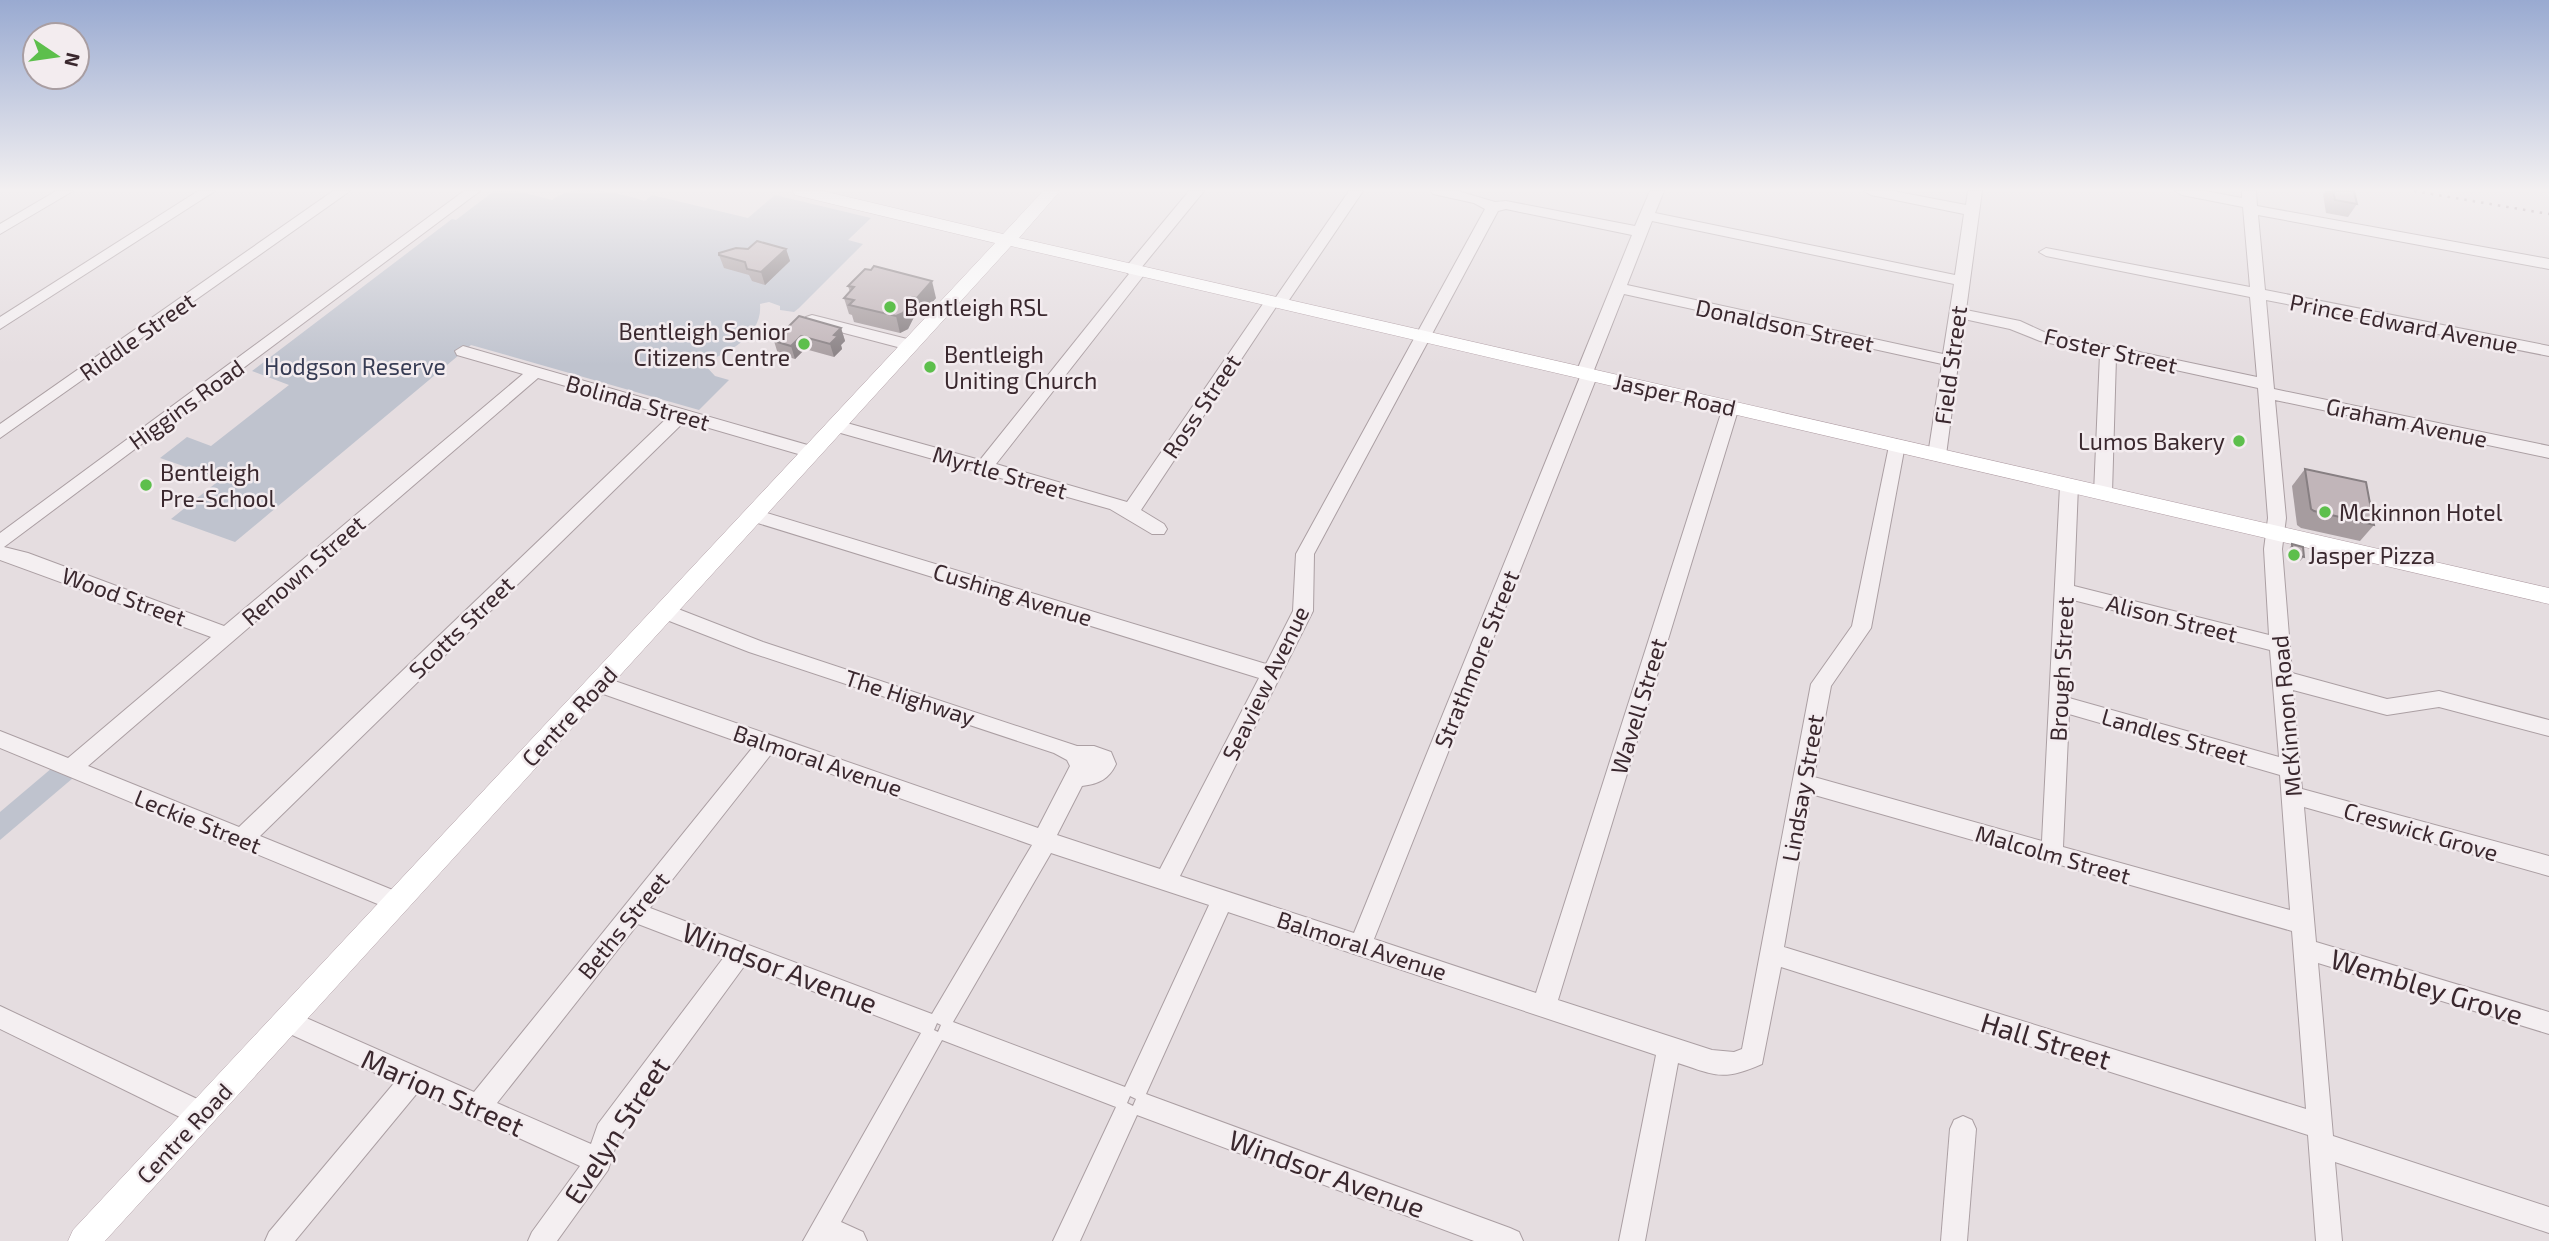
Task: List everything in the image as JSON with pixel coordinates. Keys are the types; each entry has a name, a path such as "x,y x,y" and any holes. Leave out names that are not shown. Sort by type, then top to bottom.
{"main road":[{"name":"Centre Road","path":"85,1241 999,249"},
{"name":"Jasper Road","path":"1040,249 2549,596"}],"street":[{"path":"0,324 117,249"},
{"name":"Riddle Street","path":"0,432 261,249"},
{"name":"Higgins Road","path":"5,548 35,518 395,249"},
{"path":"984,467 1152,249"},
{"name":"Ross Street","path":"1130,511 1314,249"},
{"name":"Seaview Avenue","path":"1166,880 1303,611 1307,596 1301,574 1305,554 1471,249"},
{"name":"Strathmore Street","path":"1361,944 1634,249"},
{"path":"1806,249 1961,281"},
{"name":"Field Street","path":"1937,455 1966,249"},
{"name":"McKinnon Road","path":"2254,249 2276,534 2273,549 2280,645 2329,1241"},
{"path":"2477,249 2549,264"},
{"name":"Prince Edward Avenue","path":"2046,252 2549,351"},
{"name":"Donaldson Street","path":"1619,288 1950,361"},
{"name":"Foster Street","path":"1957,313 2266,388"},
{"path":"807,319 909,345"},
{"name":"Bolinda Street","path":"463,351 812,452"},
{"path":"2103,493 2108,351"},
{"name":"Renown Street","path":"71,768 535,372"},
{"name":"Graham Avenue","path":"2266,388 2549,452"},
{"name":"Wavell Street","path":"1544,1006 1731,407"},
{"name":"Scotts Street","path":"242,839 681,415"},
{"name":"Myrtle Street","path":"836,426 1116,504 1158,529"},
{"name":"Lindsay Street","path":"1669,1048 1712,1062 1734,1064 1753,1056 1821,684 1861,628 1896,445"},
{"name":"Brough Street","path":"2052,853 2069,486"},
{"name":"Cushing Avenue","path":"754,515 1272,674"},
{"name":"Wood Street","path":"5,548 227,635"},
{"name":"Alison Street","path":"2065,591 2280,645"},
{"name":"The Highway","path":"666,612 756,646 1061,747 1074,754 1104,758 1107,764 1103,771 1094,776 1076,778 1045,840"},
{"path":"2283,679 2387,707 2439,699 2549,728"},
{"name":"Balmoral Avenue","path":"599,684 1045,840 1669,1048"},
{"name":"Landles Street","path":"2060,703 2290,769"},
{"name":"Leckie Street","path":"0,739 397,902"},
{"name":"Beths Street","path":"477,1108 769,742"},
{"name":"Malcolm Street","path":"1803,783 2303,925"},
{"name":"Creswick Grove","path":"2292,795 2549,866"},
{"path":"854,1241 819,1235 1045,840"},
{"path":"1066,1241 1223,899"},
{"name":"Windsor Avenue","path":"634,912 1131,1101 1510,1241"},
{"name":"Wembley Grove","path":"2305,949 2549,1023"},
{"name":"Evelyn Street","path":"541,1241 599,1161 607,1133 741,952"},
{"name":"Hall Street","path":"1772,954 2321,1135 2549,1220"},
{"path":"0,1017 201,1114"},
{"name":"Marion Street","path":"287,1021 599,1161"},
{"path":"1632,1241 1669,1048"},
{"path":"278,1241 413,1079"},
{"path":"1954,1241 1963,1129"}],"green space":[{"name":"Hodgson Reserve","path":"413,249 858,249 794,312 780,310 780,306 769,302 760,304 756,325 750,334 733,348 703,363 715,376 729,380 699,410 471,345 235,542 171,519 221,479 160,458 187,437 211,446 289,385 252,371"},
{"path":"52,768 73,778 0,840 0,812"}],"building":[{"path":"733,249 786,249 761,272 747,269 745,262 719,255"},
{"path":"874,266 932,281 917,298 912,297 903,313 896,316 849,305 854,300 844,298 854,287 848,286 865,269 871,270"},
{"path":"799,316 841,328 834,335 838,336 830,344 801,336 791,346 774,341"},
{"path":"2305,469 2366,482 2374,525 2311,509"},
{"path":"2292,544 2303,547 2304,557 2293,554"}],"place":[{"name":"Bentleigh RSL","path":"890,307"},
{"name":"Bentleigh Senior Citizens Centre","path":"804,344"},
{"name":"Bentleigh Uniting Church","path":"930,367"},
{"name":"Lumos Bakery","path":"2239,441"},
{"name":"Bentleigh Pre-School","path":"146,485"},
{"name":"Mckinnon Hotel","path":"2325,512"},
{"name":"Jasper Pizza","path":"2294,555"}]}
